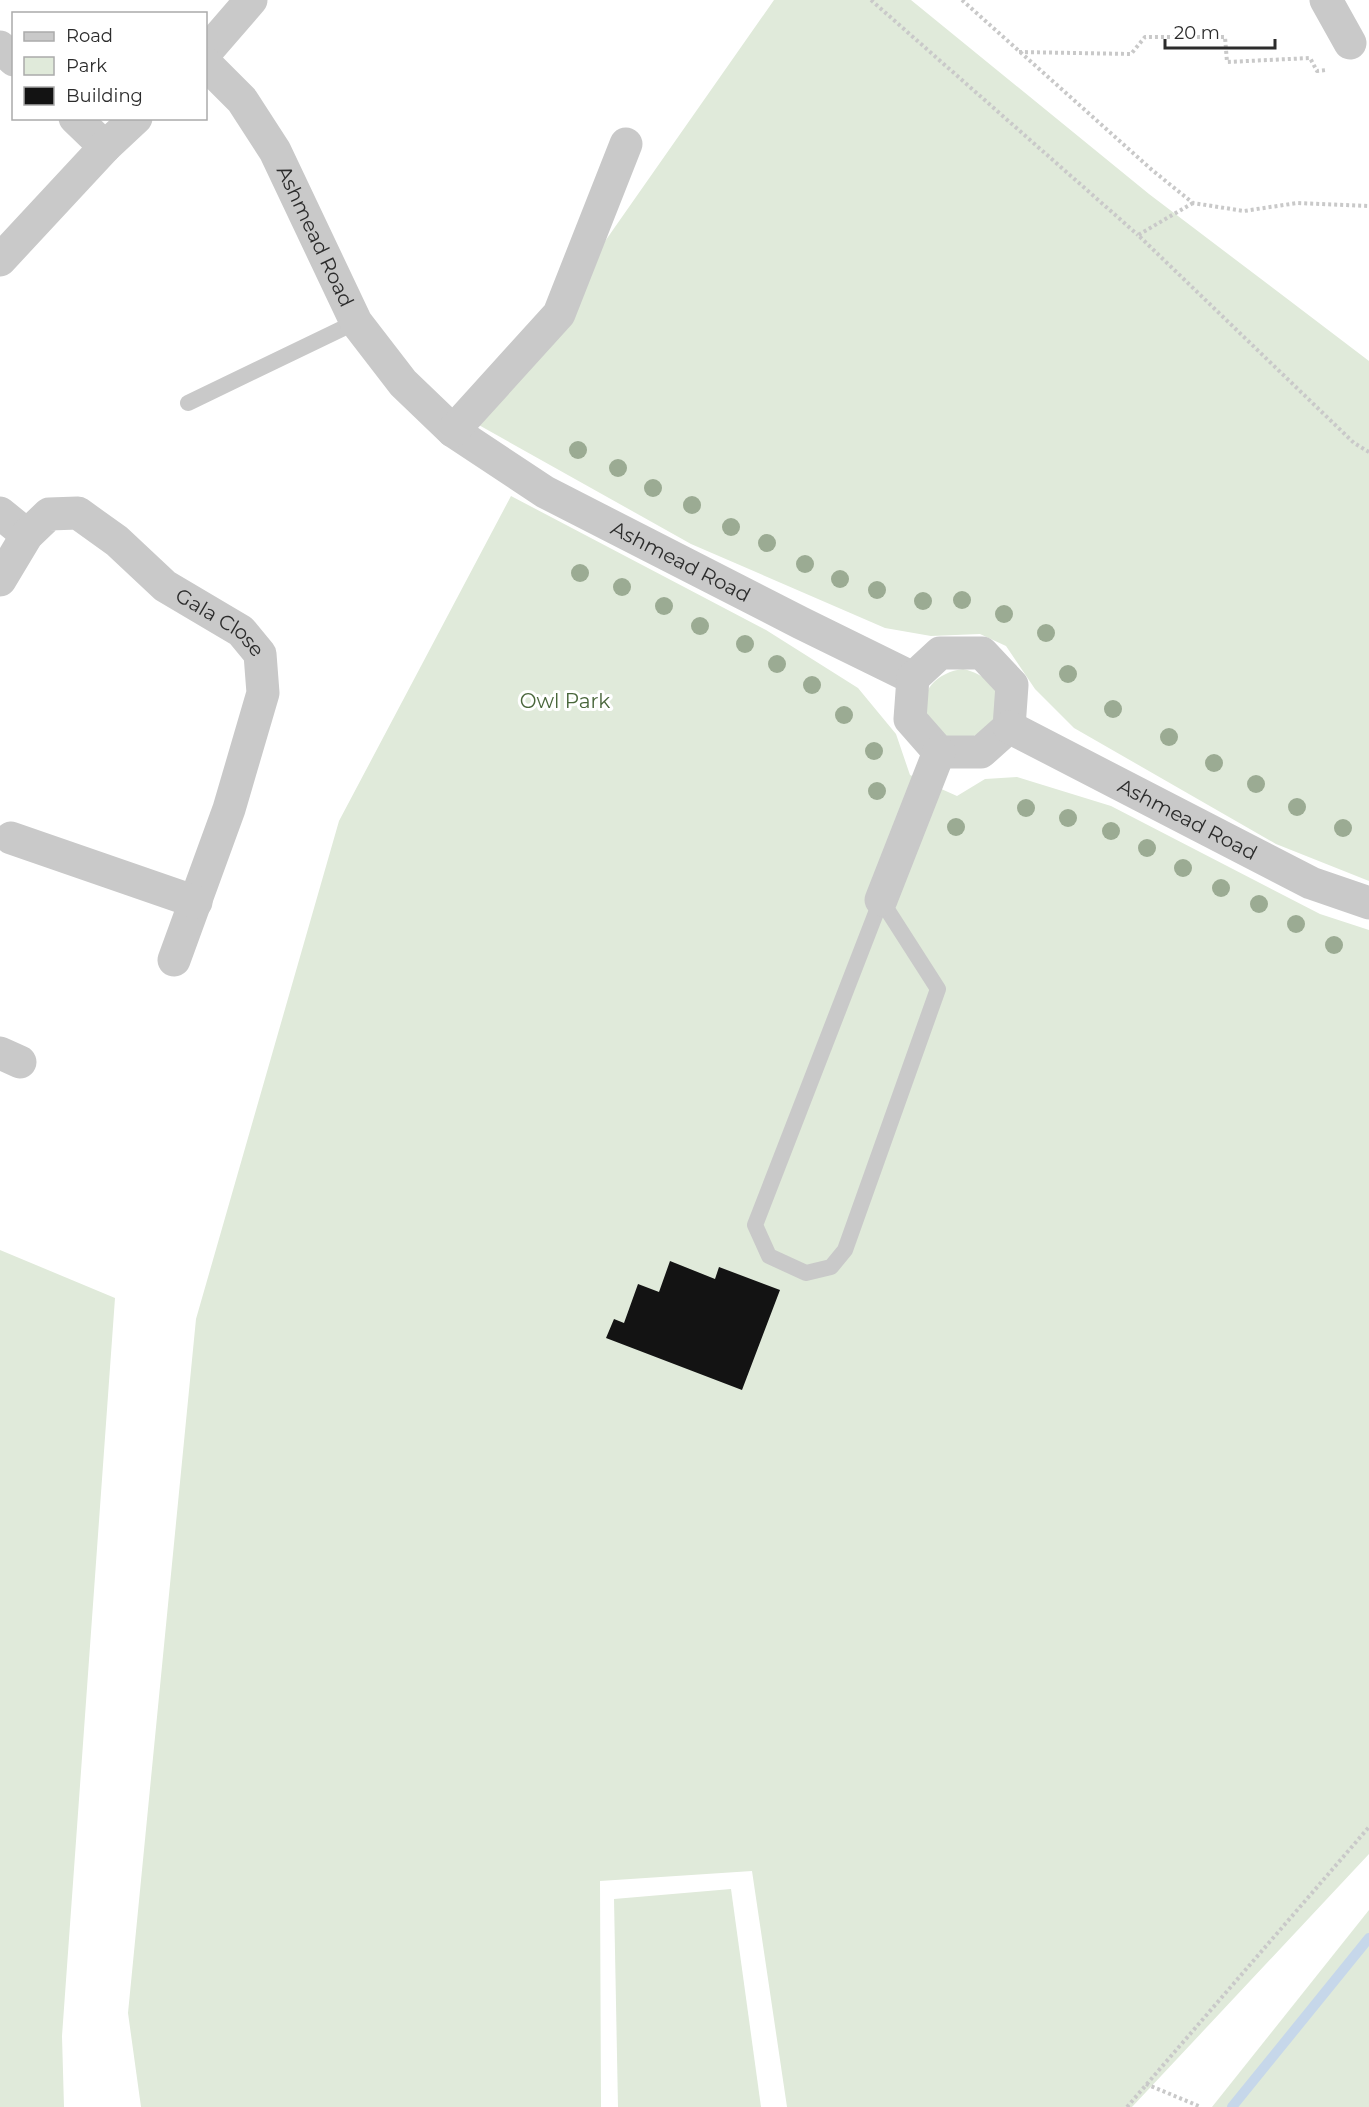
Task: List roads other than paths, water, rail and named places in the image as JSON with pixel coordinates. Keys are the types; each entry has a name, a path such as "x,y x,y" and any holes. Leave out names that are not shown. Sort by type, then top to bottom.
{"street":[{"path":"207,51 251,0"},
{"path":"1326,0 1350,43"},
{"path":"0,47 12,58"},
{"name":"Ashmead Road","path":"207,65 242,100 275,151 356,322 403,383 453,431 545,492 913,678"},
{"path":"77,120 105,147"},
{"path":"0,260 105,147 134,120"},
{"path":"453,431 559,314 626,144"},
{"path":"0,513 27,535"},
{"name":"Gala Close","path":"0,580 27,535 49,514 78,513 117,542 165,586 241,631 260,654 263,693 229,809 174,960"},
{"path":"940,653 982,653 1012,686 1009,727 981,752 939,752 910,719 913,678 940,653"},
{"name":"Ashmead Road","path":"1009,727 1311,883 1369,903"},
{"path":"881,900 939,752"},
{"path":"11,838 196,902"}],"lane":[{"path":"188,403 356,322"},
{"path":"881,900 938,989 845,1250 831,1267 806,1273 769,1256 755,1225 881,900"}],"waterway":[{"path":"1232,2107 1369,1938"}],"park label":[{"name":"Owl Park","path":"565,701"}]}
